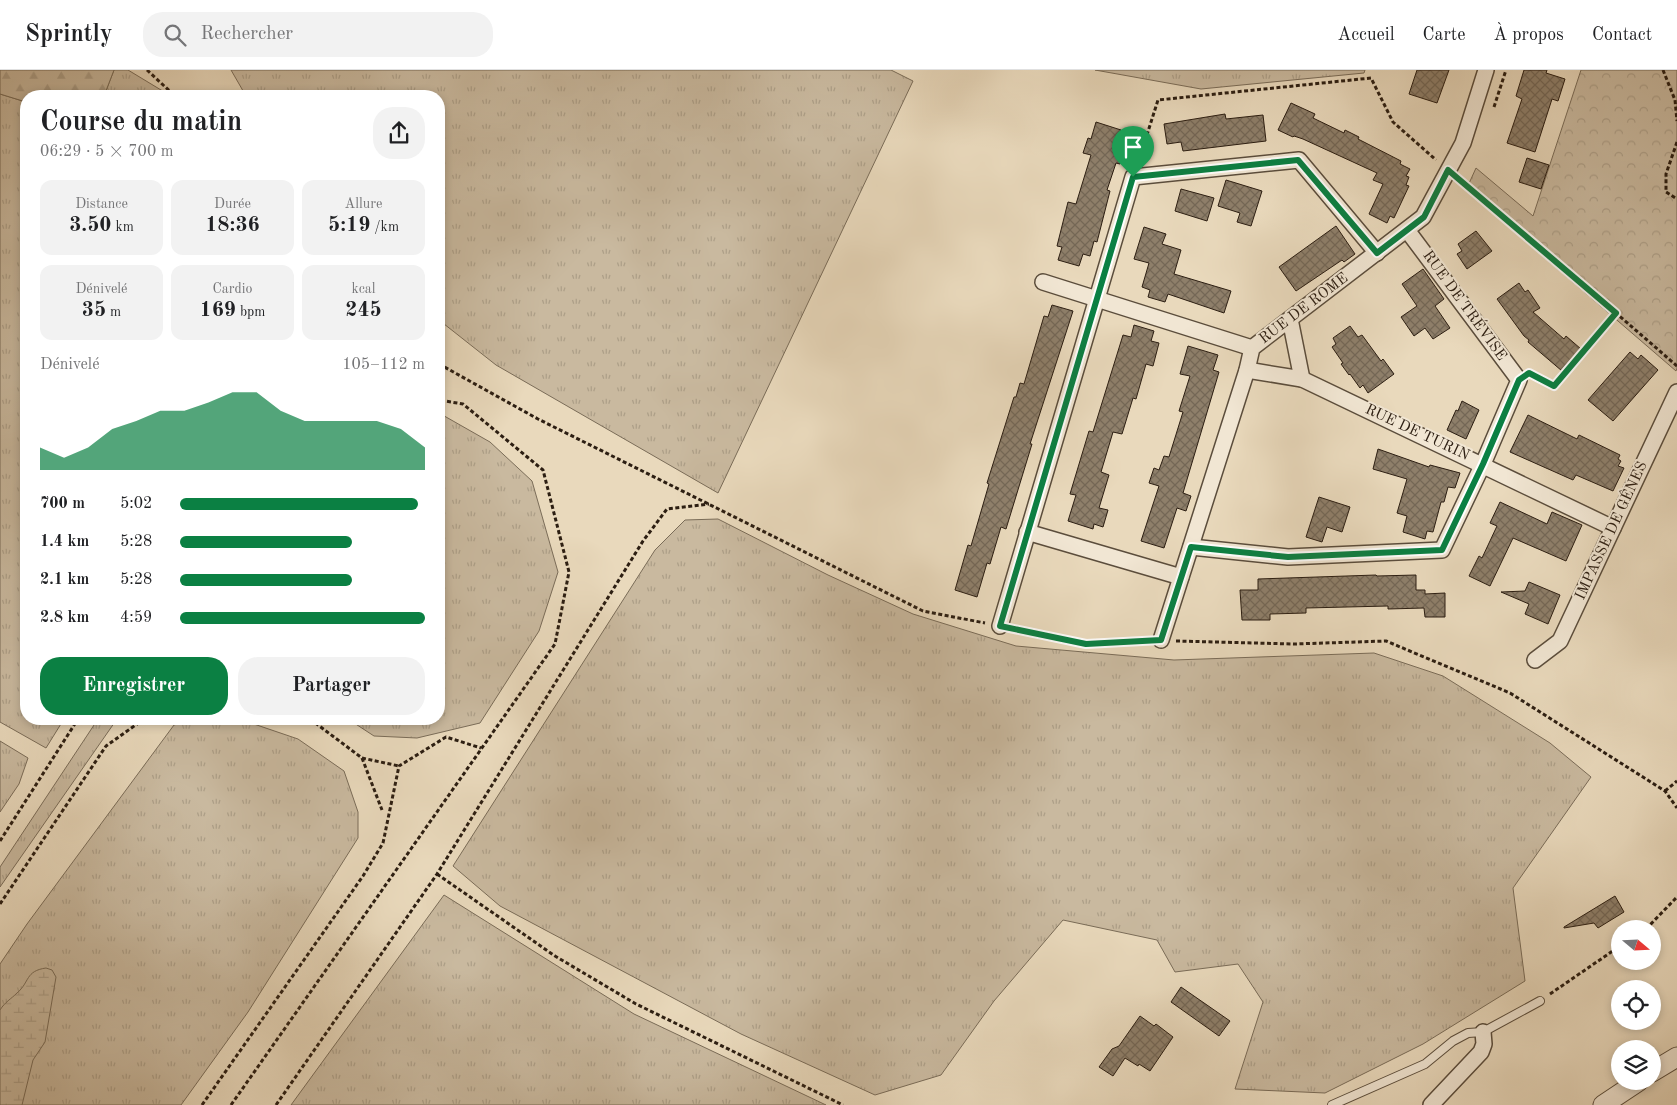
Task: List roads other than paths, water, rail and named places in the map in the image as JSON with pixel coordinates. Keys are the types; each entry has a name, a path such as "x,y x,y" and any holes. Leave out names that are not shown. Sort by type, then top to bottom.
{"street":[{"name":"RUE DE ROME","path":"1161,640 1247,370 1252,348 1424,217 1463,143 1486,70"},
{"path":"1000,626 1133,177 1298,160 1377,253"},
{"name":"RUE DE TRÉVISE","path":"1408,230 1519,380 1483,464"},
{"path":"1043,282 1252,348"},
{"path":"1290,319 1302,379"},
{"name":"RUE DE TURIN","path":"1247,370 1302,379 1483,464 1613,528"},
{"name":"IMPASSE DE GÊNES","path":"1535,660 1560,641 1677,392"},
{"path":"1191,547 1288,557 1442,550 1483,464"},
{"path":"1028,532 1181,577"},
{"path":"1430,1105 1481,1052 1484,1044 1484,1032"},
{"path":"1661,1067 1677,1057"},
{"path":"1603,1105 1626,1090"}],"lane":[{"path":"1332,1105 1425,1064 1453,1041 1468,1033 1484,1032 1540,1001"}]}
